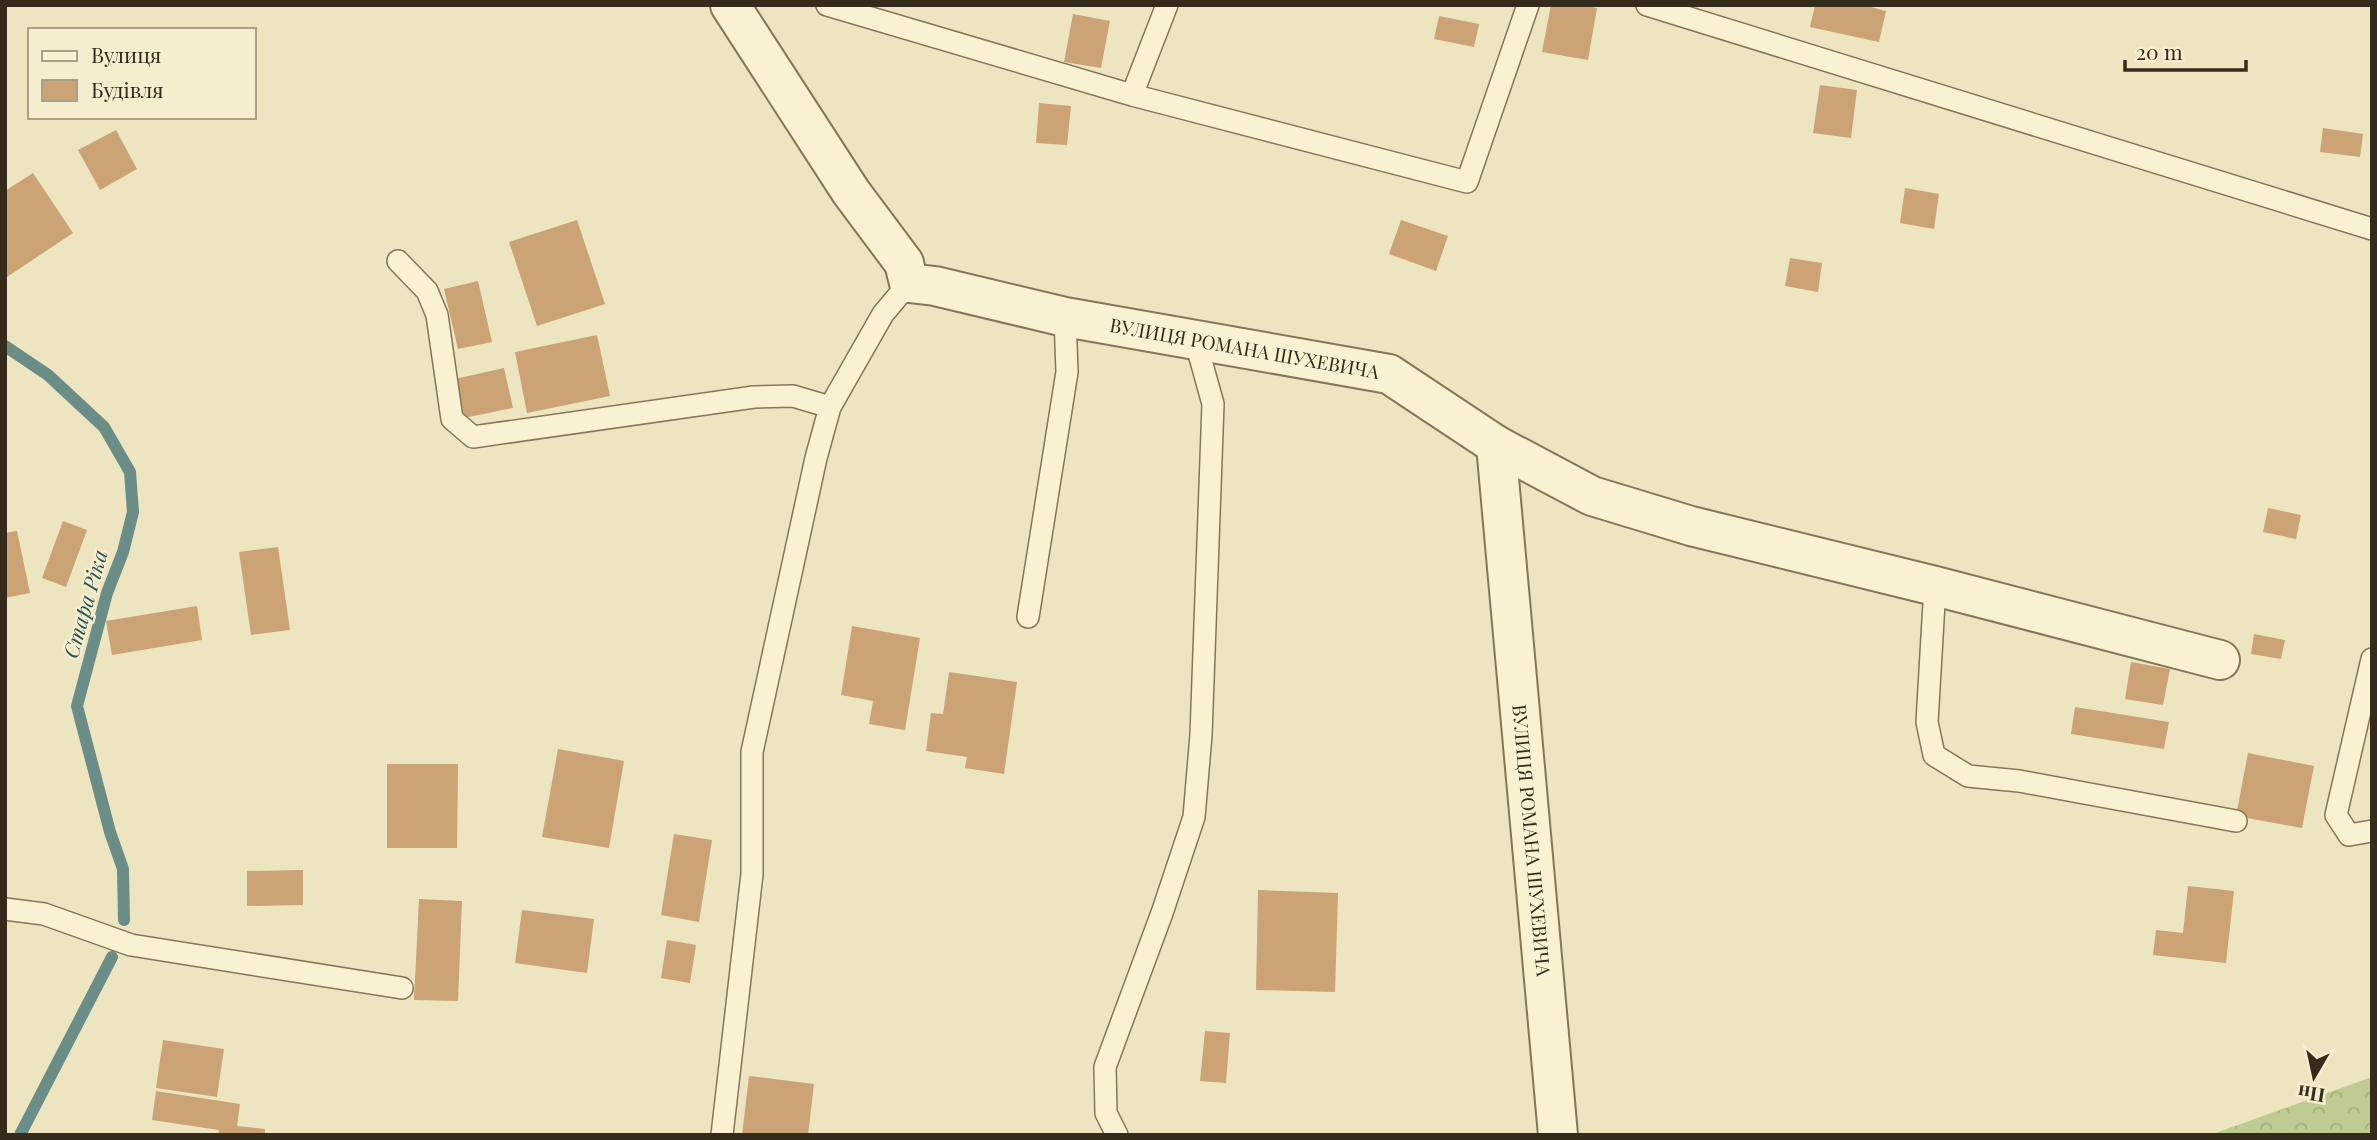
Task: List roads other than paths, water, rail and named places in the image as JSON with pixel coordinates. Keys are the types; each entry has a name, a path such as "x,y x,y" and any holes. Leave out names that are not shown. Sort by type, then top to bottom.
{"street":[{"path":"734,7 851,192 904,263 909,283"},
{"name":"ВУЛИЦЯ РОМАНА ШУХЕВИЧА","path":"909,283 935,286 1065,317 1389,374 1496,445 1558,1135"},
{"path":"1496,445 1592,496 1691,526 2220,660"}],"lane":[{"path":"827,5 1132,95 1467,182 1528,5"},
{"path":"1132,95 1167,5"},
{"path":"1647,5 2372,229"},
{"path":"398,261 427,291 437,315 452,419 473,437 754,397 793,396 830,407"},
{"path":"722,1135 752,874 752,752 816,458 830,407 883,314 909,283"},
{"path":"1028,617 1067,372 1065,317"},
{"path":"1117,1135 1107,1113 1105,1067 1194,817 1201,735 1213,404 1195,339"},
{"path":"1935,586 1927,722 1934,755 1968,776 2020,780 2236,821"},
{"path":"2372,659 2336,815 2349,835 2372,831"},
{"path":"5,909 44,914 131,945 402,988"}],"waterway":[{"name":"Стара Ріка","path":"5,346 48,375 104,427 130,472 133,512 123,552 107,593 77,706 110,832 123,869 124,920"},
{"name":"Стара Ріка","path":"20,1135 112,957"}]}
